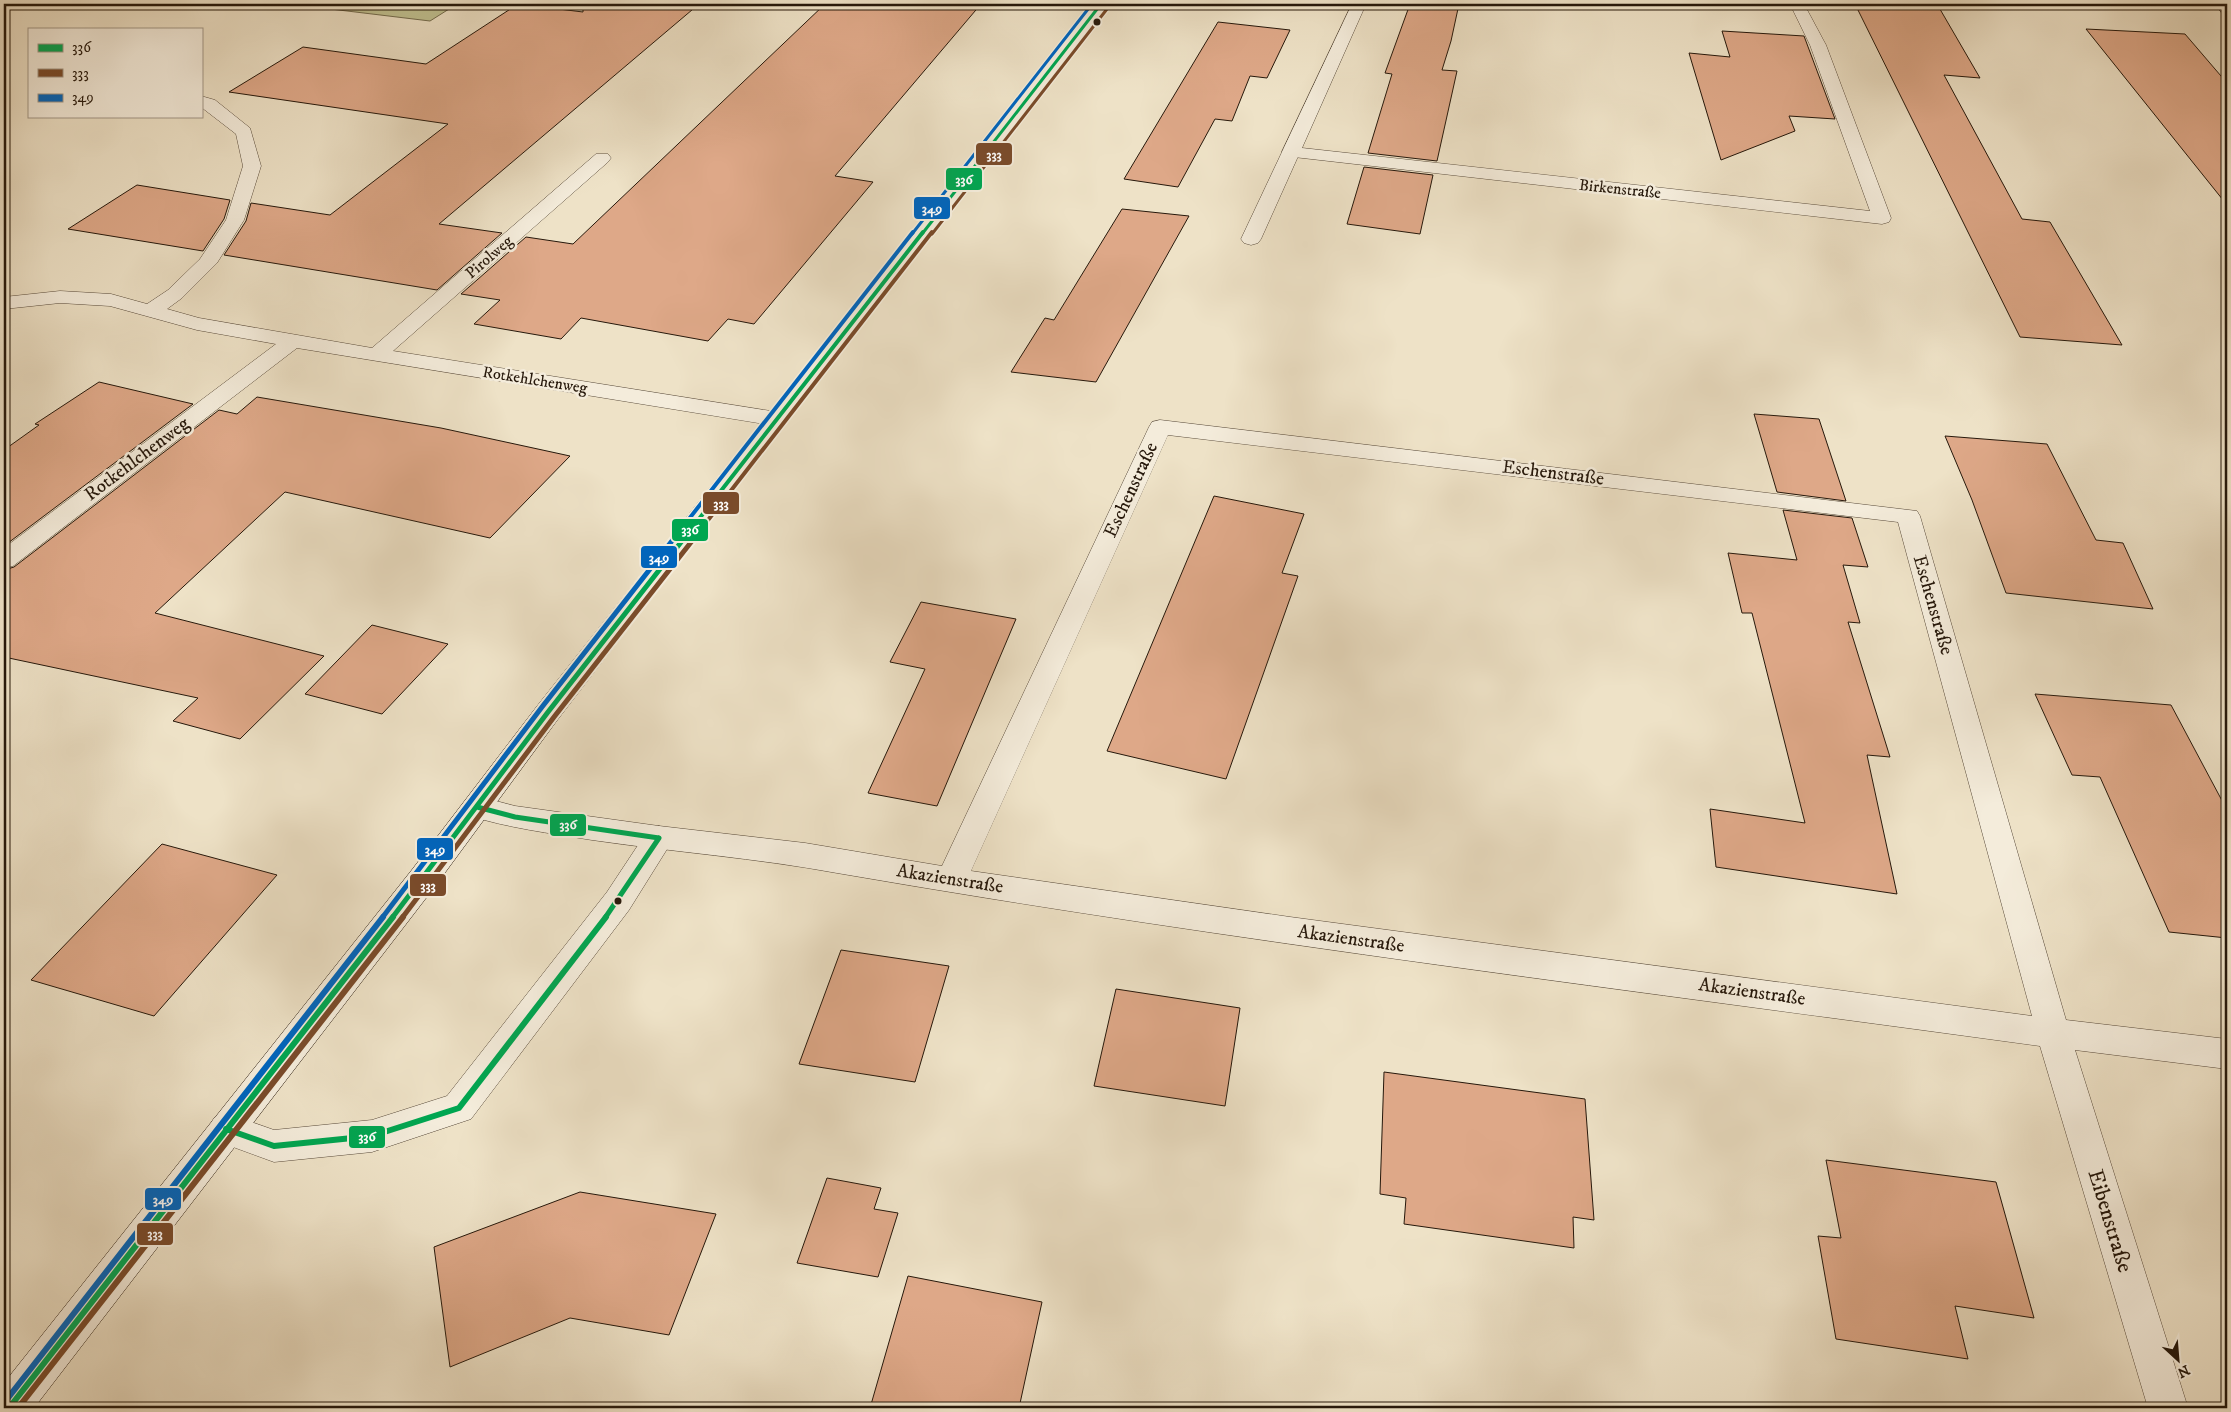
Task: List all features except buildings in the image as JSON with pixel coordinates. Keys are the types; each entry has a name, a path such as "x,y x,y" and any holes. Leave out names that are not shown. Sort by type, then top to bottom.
{"street":[{"path":"9,1408 477,807 548,712 1102,4"},
{"path":"1251,239 1359,4"},
{"name":"Birkenstraße","path":"1291,152 1882,218 1818,45 1797,4"},
{"path":"2222,4 2227,10"},
{"path":"152,310 175,294 207,263 235,220 252,166 244,132 210,104 202,102"},
{"name":"Pirolweg","path":"376,355 602,158"},
{"name":"Rotkehlchenweg","path":"4,303 60,297 111,300 197,324 376,355 777,419"},
{"name":"Rotkehlchenweg","path":"4,560 294,340"},
{"name":"Eschenstraße","path":"951,880 1160,427 1908,516 2053,1033"},
{"name":"Akazienstraße","path":"477,807 515,817 659,838 805,855 951,880 1290,930 2053,1033 2227,1054"},
{"path":"226,1129 274,1146 372,1136 459,1108 618,901 659,838"},
{"name":"Eibenstraße","path":"2053,1033 2168,1408"}],"green space":[{"path":"319,4 457,4 430,21 314,7"}],"transit line":[{"name":"349","path":"4,1403 416,875 542,707 1092,4"},
{"name":"336","path":"9,1408 422,880 548,712 1101,4"},
{"name":"333","path":"18,1408 428,885 554,717 1107,9"},
{"name":"336","path":"477,807 515,817 659,838"},
{"name":"336","path":"226,1129 274,1146 372,1136 459,1108 618,901 659,838"}]}
